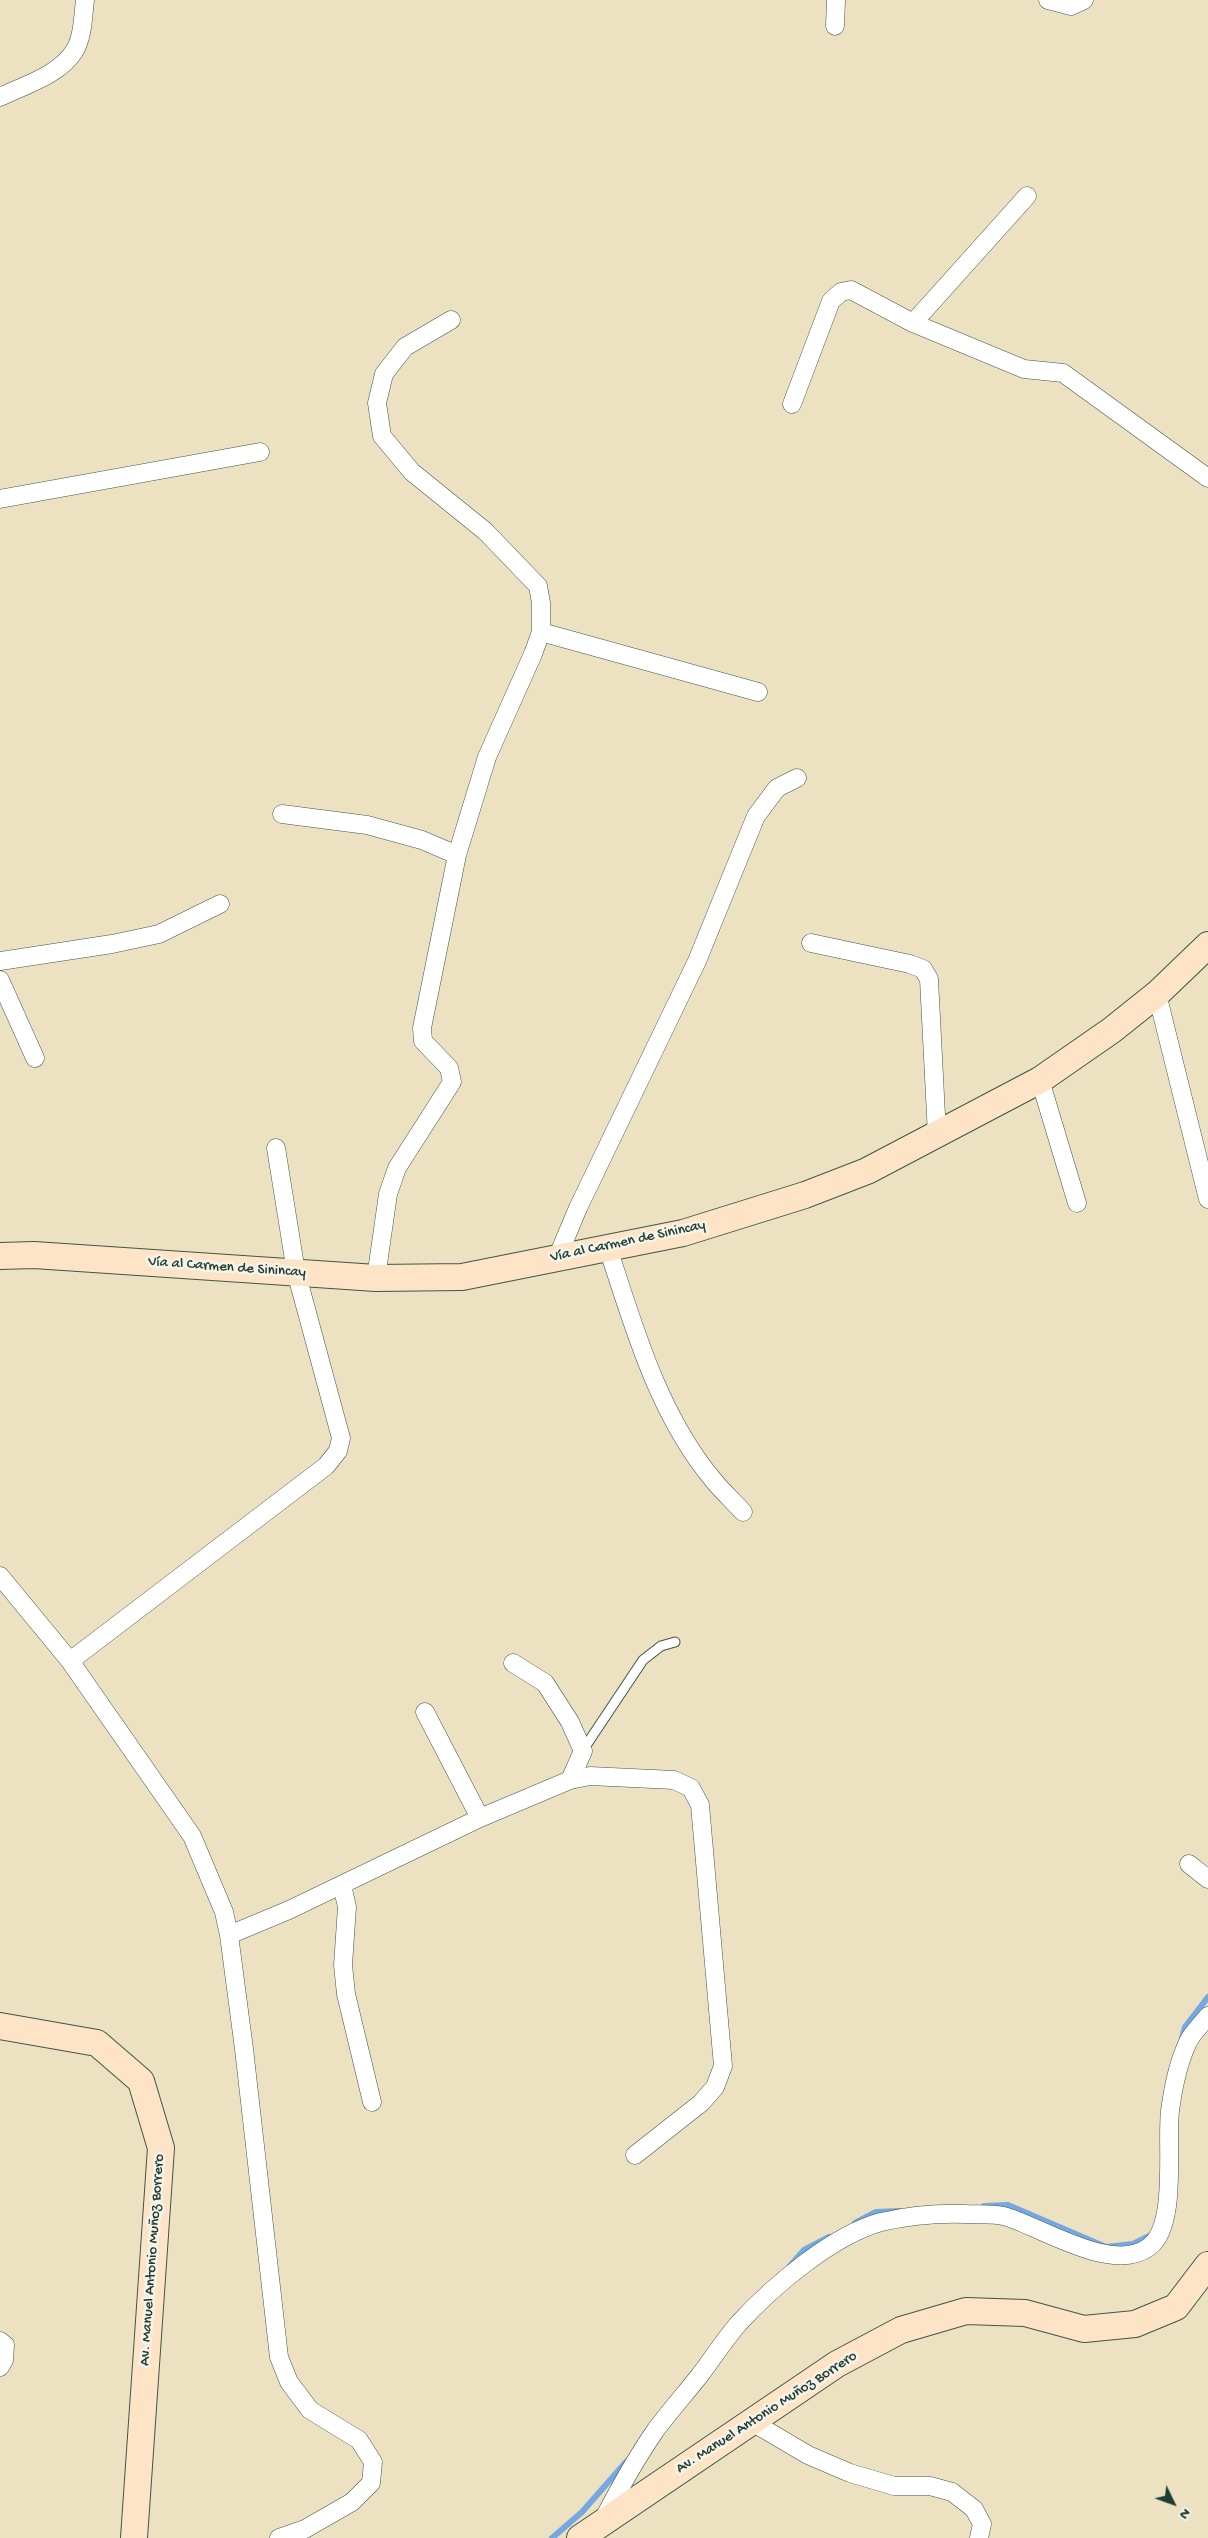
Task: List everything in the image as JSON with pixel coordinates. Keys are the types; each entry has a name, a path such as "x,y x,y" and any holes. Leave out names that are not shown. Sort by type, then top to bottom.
{"street":[{"path":"0,97 54,71 75,50 82,27 85,0"},
{"path":"835,26 836,0"},
{"path":"1048,0 1070,6 1084,0"},
{"path":"913,323 1026,196"},
{"path":"792,404 830,301 841,292 851,290 913,323 1024,369 1063,373 1208,478"},
{"path":"376,1278 388,1194 397,1168 452,1082 449,1068 423,1041 422,1028 457,855 487,756 530,663 541,632 541,603 538,586 485,531 412,472 382,436 377,403 384,374 404,347 451,320"},
{"path":"0,499 260,452"},
{"path":"541,632 758,692"},
{"path":"557,1258 578,1208 697,961 756,816 777,788 797,778"},
{"path":"282,814 367,825 422,840 457,855"},
{"path":"0,961 112,944 159,934 220,904"},
{"path":"811,943 910,964 923,969 929,979 937,1135"},
{"name":"Vía al Carmen de Sinincay","path":"0,1256 34,1255 376,1278 462,1277 683,1233 805,1195 867,1171 1040,1080 1112,1030 1157,994 1208,945"},
{"path":"0,980 35,1058"},
{"path":"1157,994 1208,1198"},
{"path":"1040,1080 1077,1203"},
{"path":"70,1661 326,1466 338,1451 341,1438 296,1272 276,1148"},
{"path":"608,1248 631,1318 655,1380 683,1434 714,1480 744,1512"},
{"path":"0,1576 70,1661 192,1836 224,1912 229,1935 279,2356 289,2382 310,2410 359,2440 373,2462 371,2483 352,2502 305,2529 279,2538"},
{"path":"513,1663 545,1683 570,1722 583,1751 570,1780"},
{"path":"425,1712 480,1818"},
{"path":"229,1935 342,1885 480,1818 570,1780 590,1776 674,1780 691,1788 700,1805 723,2066 715,2087 700,2103 635,2155"},
{"path":"1189,1864 1208,1879"},
{"path":"342,1885 347,1907 344,1949 346,1994 372,2102"},
{"path":"602,2521 631,2468 657,2429 738,2324 775,2287 807,2262 850,2234 880,2223 942,2213 1005,2216 1074,2244 1115,2257 1134,2256 1150,2247 1159,2237 1164,2225 1169,2172 1170,2112 1178,2072 1189,2040 1208,2016"},
{"name":"Av. Manuel Antonio Muñoz Borrero","path":"0,2026 97,2043 140,2081 161,2148 134,2538"},
{"name":"Av. Manuel Antonio Muñoz Borrero","path":"580,2538 602,2521 837,2364 901,2330 966,2311 1025,2313 1084,2329 1135,2324 1176,2307 1208,2265"},
{"path":"0,2340 4,2345 4,2360 0,2367"},
{"path":"752,2422 808,2455 850,2472 894,2486 930,2486 952,2492 974,2509 982,2524 979,2538"}],"lane":[{"path":"583,1751 643,1660 661,1646 675,1642"}],"waterway":[{"path":"1182,2038 1185,2027 1208,1997"},
{"path":"984,2206 1008,2205 1106,2247 1133,2244 1151,2235"},
{"path":"855,2223 876,2212 900,2211"},
{"path":"789,2267 804,2250 829,2237"},
{"path":"552,2538 582,2512 626,2462"}]}
